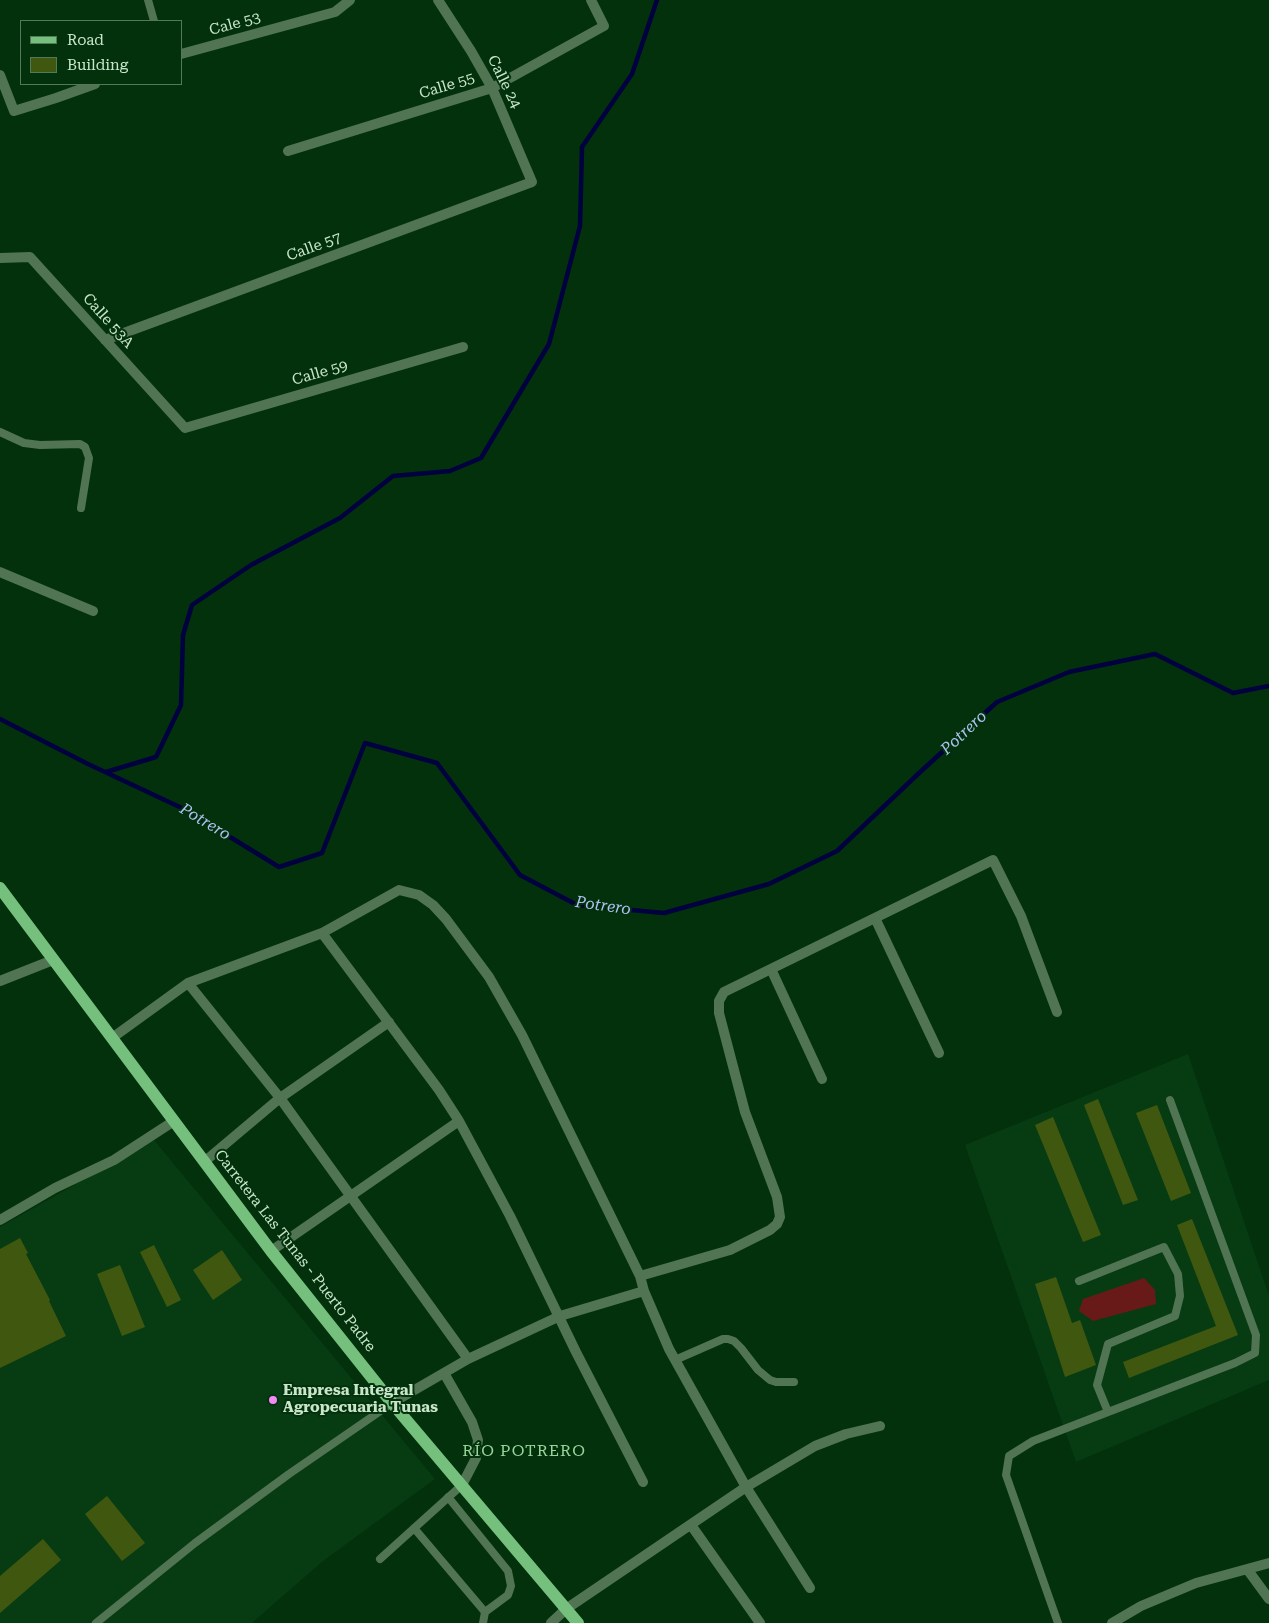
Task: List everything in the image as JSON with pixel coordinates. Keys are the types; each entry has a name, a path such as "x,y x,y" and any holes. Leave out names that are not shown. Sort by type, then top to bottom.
{"main road":[{"name":"Carretera Las Tunas - Puerto Padre","path":"0,888 271,1251 392,1403 578,1623"}],"street":[{"name":"Cale 53","path":"182,54 336,12 350,0"},
{"name":"Calle 24","path":"438,0 492,88 532,182"},
{"name":"Calle 55","path":"288,151 492,88 604,26 591,0"},
{"path":"0,75 14,111 92,85"},
{"name":"Calle 57","path":"105,340 532,182"},
{"name":"Calle 53A","path":"0,258 30,257 185,428"},
{"name":"Calle 59","path":"185,428 463,347"},
{"path":"0,572 93,611"},
{"path":"640,1276 730,1250 770,1230 777,1224 780,1217 777,1198 745,1112 719,1012 719,1001 724,992 993,860 1021,916 1057,1012"},
{"path":"112,1038 188,983 322,933 399,890 419,895 433,905 446,919 489,977 522,1035 640,1276 644,1291 675,1360 746,1486 810,1588"},
{"path":"875,918 938,1054"},
{"path":"322,933 439,1090 459,1121 510,1216 576,1352 643,1482"},
{"path":"0,981 53,960"},
{"path":"772,969 822,1079"},
{"path":"188,983 280,1098 468,1359"},
{"path":"204,1162 280,1098 389,1022"},
{"path":"0,1220 56,1188 114,1160 174,1121"},
{"path":"271,1251 459,1121"},
{"path":"392,1403 468,1359 560,1316 644,1291"},
{"path":"444,1373 472,1422 478,1440 476,1458 462,1485"},
{"path":"550,1623 566,1609 746,1486 815,1446 846,1434 880,1426"},
{"path":"691,1525 760,1623"},
{"path":"1112,1623 1141,1606 1196,1583 1269,1563"},
{"path":"1247,1569 1269,1599"}],"lane":[{"path":"148,0 154,20"},
{"path":"0,432 24,443 40,445 80,444 85,447 89,458 81,508"},
{"path":"1058,1623 1006,1475 1009,1456 1033,1440 1236,1363 1255,1353 1256,1335 1170,1100"},
{"path":"1080,1281 1164,1247 1178,1274 1180,1296 1175,1316 1108,1344 1097,1386 1108,1412"},
{"path":"675,1360 723,1339 728,1339 734,1341 758,1370 770,1380 794,1382"},
{"path":"96,1623 195,1543 289,1474 392,1403"},
{"path":"380,1559 462,1485"},
{"path":"448,1498 508,1571 511,1586 508,1595 485,1612 483,1623"},
{"path":"414,1528 485,1612"}],"shaded area":[{"path":"1188,1054 1269,1296 1269,1380 1076,1462 965,1145"},
{"path":"154,1140 435,1479 323,1561 252,1623 0,1623 0,1227"},
{"path":"1144,1278 1155,1290 1156,1304 1093,1321 1079,1311 1083,1299"}],"building":[{"path":"1098,1099 1138,1200 1123,1205 1084,1105"},
{"path":"1157,1105 1191,1193 1171,1201 1136,1113"},
{"path":"1053,1117 1101,1235 1083,1242 1035,1125"},
{"path":"1192,1219 1238,1335 1129,1378 1123,1362 1216,1326 1177,1225"},
{"path":"20,1238 66,1336 0,1368 0,1249"},
{"path":"154,1245 181,1300 167,1307 140,1252"},
{"path":"222,1250 242,1280 213,1300 193,1270"},
{"path":"120,1265 145,1327 122,1336 97,1274"},
{"path":"1056,1277 1072,1323 1080,1320 1096,1365 1065,1377 1035,1284"},
{"path":"107,1496 145,1543 122,1561 85,1514"},
{"path":"43,1539 61,1560 0,1613 0,1576"}],"waterway":[{"path":"106,772 156,757 181,705 183,635 192,605 251,565 340,518 393,476 450,471 481,458 549,344 580,226 582,147 632,74 657,0"},
{"name":"Potrero","path":"0,719 88,764 186,810 279,867 322,853 365,743 437,763 520,875 577,905 664,913 769,884 837,851 997,702 1069,672 1155,654 1233,693 1269,686"}],"place":[{"name":"Empresa Integral Agropecuaria Tunas","path":"273,1400"}],"district":[{"name":"RÍO POTRERO","path":"524,1451"}]}
